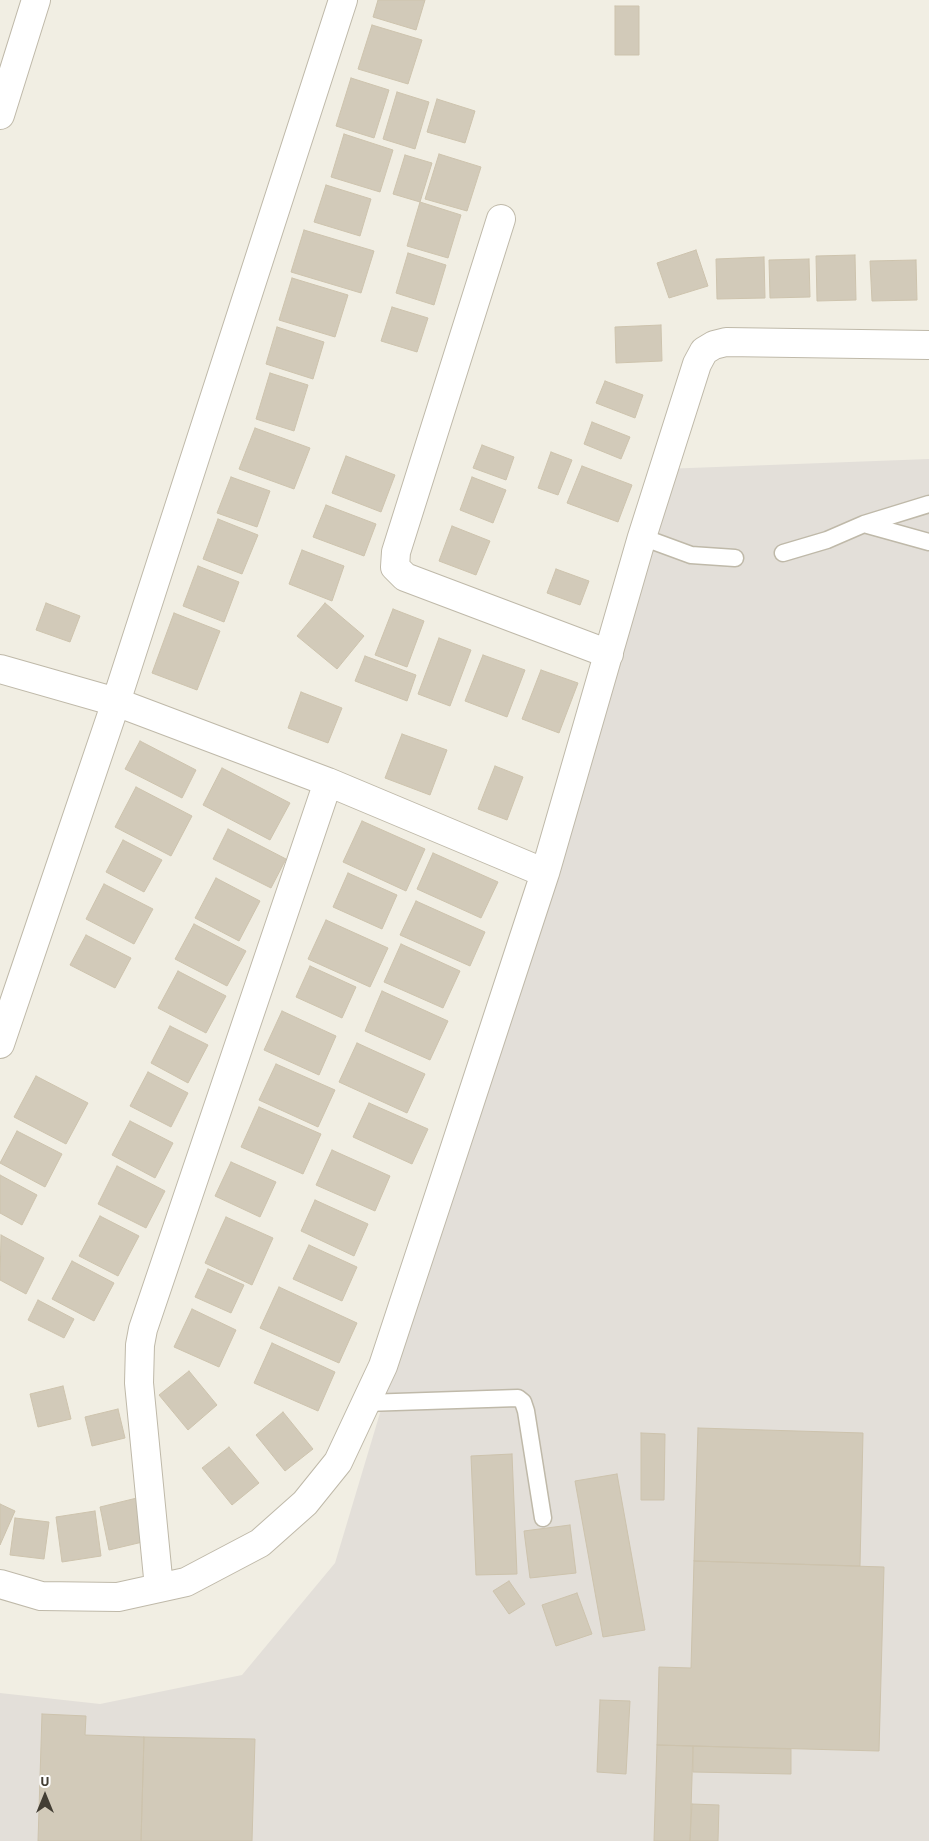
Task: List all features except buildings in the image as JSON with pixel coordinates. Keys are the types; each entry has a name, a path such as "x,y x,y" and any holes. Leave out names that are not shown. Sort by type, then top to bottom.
{"street":[{"path":"0,115 36,0"},
{"path":"0,1044 116,702 343,0"},
{"path":"501,220 396,552 395,567 405,577 608,654"},
{"path":"0,1584 41,1596 118,1597 186,1582 260,1543 305,1503 338,1462 386,1357 544,874 642,537 697,364 704,351 714,345 726,342 929,346"},
{"path":"0,669 116,702 328,782 544,874"},
{"path":"159,1588 139,1383 140,1345 328,782"}],"lane":[{"path":"783,553 827,540 864,524 929,504"},
{"path":"864,524 929,542"},
{"path":"642,537 691,556 735,558"},
{"path":"366,1403 518,1398 523,1402 526,1410 543,1518"}],"shaded area":[{"path":"929,459 929,1841 0,1841 0,1693 100,1704 242,1675 335,1563 663,469"}]}
